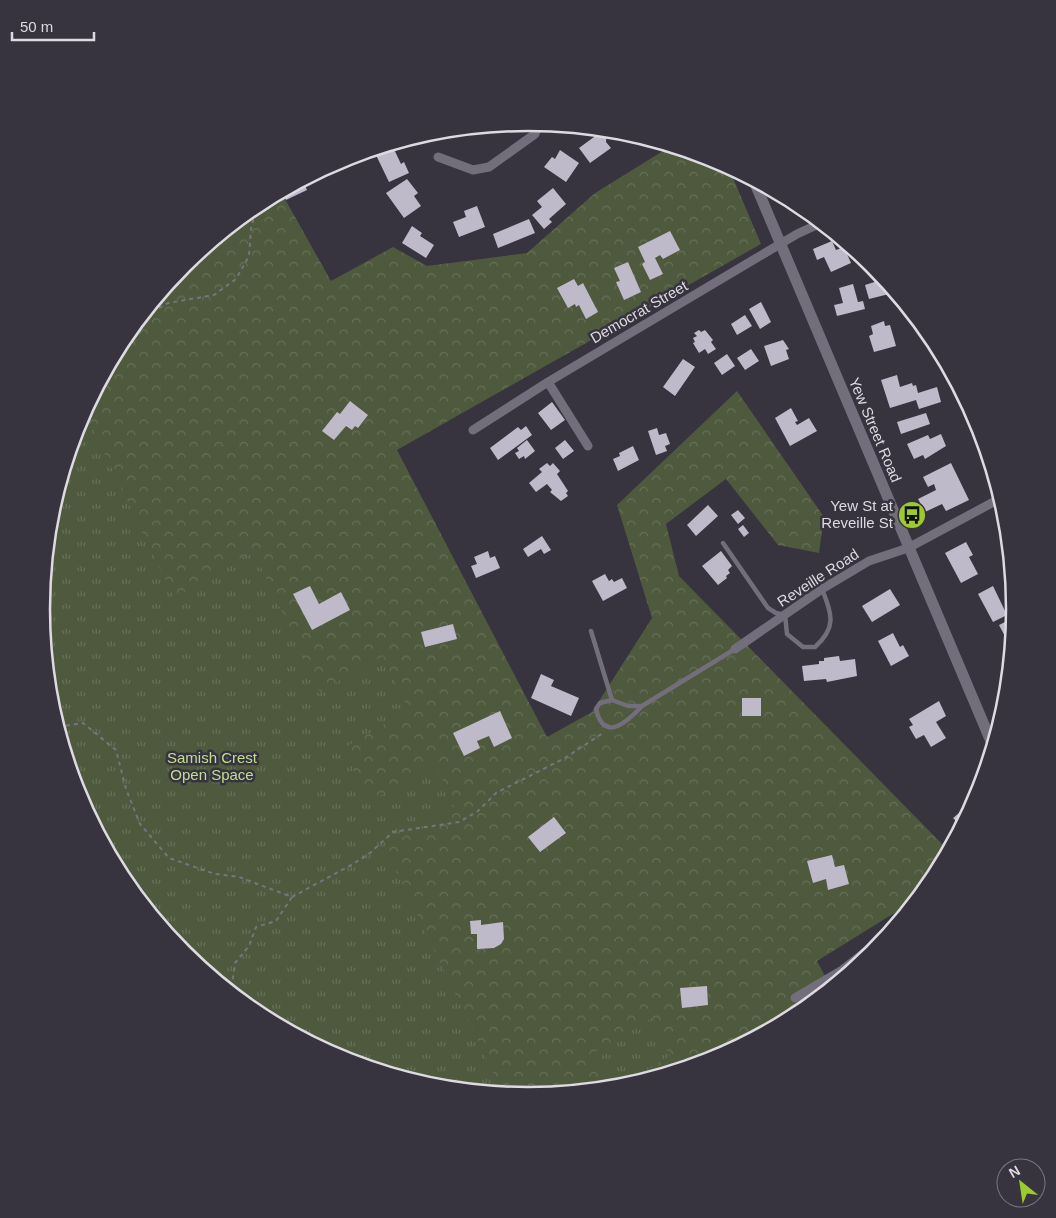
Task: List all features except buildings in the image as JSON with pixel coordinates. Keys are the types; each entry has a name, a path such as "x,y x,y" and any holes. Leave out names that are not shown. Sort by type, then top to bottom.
{"street":[{"path":"438,157 474,170 489,167 535,134 536,131"},
{"name":"Yew Street Road","path":"758,190 989,737"},
{"name":"Democrat Street","path":"473,430 548,382 814,227"},
{"path":"548,382 588,446"},
{"name":"Reveille Road","path":"735,649 822,589 869,561 908,548 994,502"},
{"path":"795,998 834,976"}],"lane":[{"path":"723,543 768,608 776,613 785,615 787,634 793,641 803,647 815,647 827,634 832,617 822,589"},
{"path":"591,631 612,700"},
{"path":"642,706 628,706 612,700 600,703 596,709 598,718 603,724 610,727 619,727 627,722 642,706 735,649"}],"path":[{"path":"156,310 168,303 214,295 236,279 249,256 254,218"},
{"path":"64,726 83,723 116,750 126,789 140,824 169,858 215,874 239,877 292,897"},
{"path":"232,984 235,963 249,946 256,928 276,921 292,897 370,854 393,832 459,822 478,811 496,793 565,758 610,727"}],"green space":[{"path":"664,151 682,156 733,177 761,244 397,450 547,737 592,712 652,618 617,505 737,391 824,517 819,553 778,545 726,479 666,524 679,576 943,845 925,875 898,911 817,961 828,981 767,1023 711,1051 652,1071 590,1083 528,1087 497,1086 435,1078 374,1062 345,1051 289,1023 262,1006 237,988 190,947 149,900 131,875 114,848 86,792 66,733 59,702 51,640 50,609 54,547 59,516 75,455 86,426 114,370 131,343 149,318 190,271 237,230 284,198 331,281 393,247 427,266 527,253 595,193"},
{"name":"Samish Crest Open Space","path":"89,420 174,598 253,551 320,692 383,656 409,710 344,748 371,801 435,764 455,806 385,848 500,1086 466,1083 404,1071 345,1051 289,1023 237,988 190,947 149,900 114,848 86,792 75,763 59,702 51,640 51,578 59,516 75,455"},
{"path":"652,1018 670,1056 641,1073 608,1080 595,1052"}],"place":[{"name":"Yew St at Reveille St","path":"912,515"}]}
